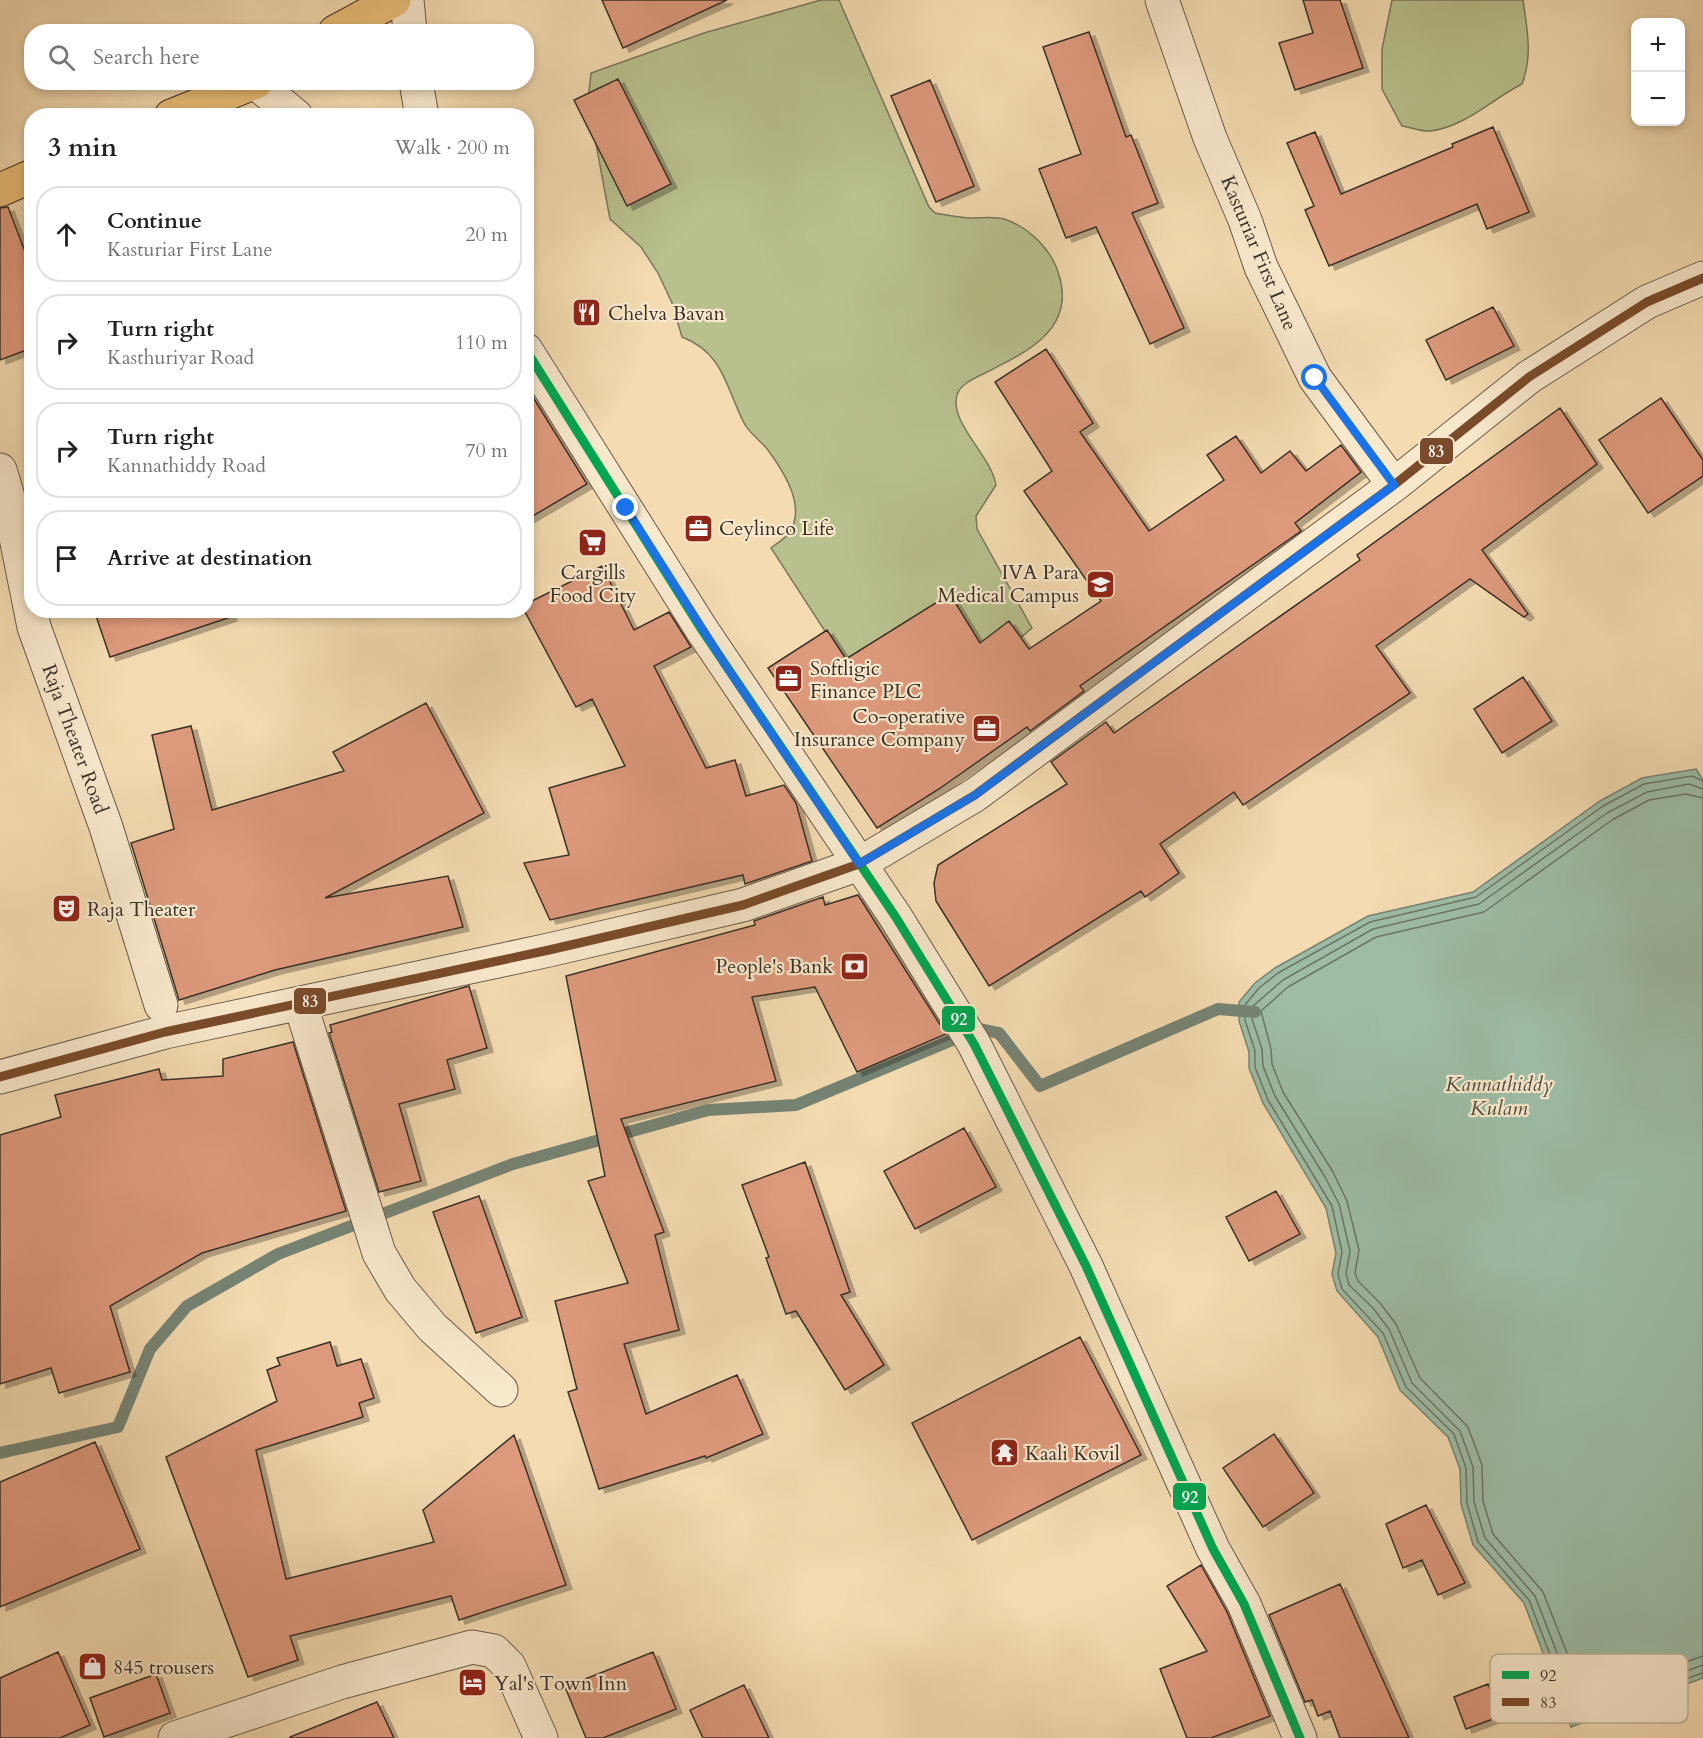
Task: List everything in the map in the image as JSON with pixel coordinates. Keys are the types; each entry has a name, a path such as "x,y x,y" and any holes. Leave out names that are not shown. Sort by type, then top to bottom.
{"main road":[{"path":"350,24 394,0"},
{"path":"192,108 238,90"},
{"path":"0,190 24,180"}],"street":[{"path":"407,0 410,24"},
{"name":"Kasturiar First Lane","path":"1162,0 1210,138 1266,277 1315,378 1394,485"},
{"path":"264,90 286,108"},
{"path":"417,90 421,108"},
{"path":"0,1077 165,1032 549,950 743,905 859,864 975,795 1394,485 1529,377 1647,302 1703,278"},
{"path":"534,363 702,630 924,960 974,1044 1056,1202 1213,1549 1244,1604 1300,1738"},
{"name":"Raja Theater Road","path":"0,470 7,493 24,577"},
{"name":"Raja Theater Road","path":"32,618 106,827 161,1005"},
{"path":"300,1003 379,1253 400,1289 432,1328 501,1390"},
{"path":"175,1738 342,1682 472,1647 494,1651 509,1666 542,1738"}],"shaded area":[{"path":"821,0 839,0 929,207 935,213 967,218 1004,219 1013,223 1031,234 1045,248 1059,275 1062,294 1060,311 1054,325 1030,348 968,382 957,395 956,406 959,417 987,462 996,485 976,516 977,529 1032,628 993,661 856,679 771,548 789,533 796,512 791,490 781,469 768,450 746,427 728,385 715,362 707,352 682,337 672,303 658,273 641,247 610,219 588,101 591,73 704,33"},
{"path":"1392,0 1523,0 1528,52 1522,84 1455,124 1427,131 1402,126 1382,89 1382,49"}],"water":[{"name":"Kannathiddy Kulam","path":"1696,769 1703,780 1703,1678 1688,1684 1688,1654 1543,1654 1524,1603 1473,1545 1461,1504 1460,1469 1448,1437 1400,1390 1378,1337 1337,1291 1332,1274 1336,1253 1326,1208 1263,1103 1249,1068 1249,1052 1239,1021 1239,1002 1255,983 1275,968 1368,916 1473,892 1600,801 1642,778"},
{"name":"Kannathiddy Kulam","path":"1569,1723 1582,1723 1571,1727"}],"building":[{"path":"602,0 727,0 623,48"},
{"path":"1303,0 1340,0 1363,68 1295,90 1279,43 1313,33"},
{"path":"1089,32 1126,137 1131,135 1158,203 1132,213 1184,328 1150,344 1096,227 1066,238 1039,169 1081,154 1043,47"},
{"path":"618,79 671,184 627,206 574,100"},
{"path":"930,80 974,186 936,202 891,96"},
{"path":"1493,127 1529,212 1487,229 1477,204 1329,266 1305,210 1314,206 1287,143 1315,132 1341,194 1453,147 1452,144"},
{"path":"8,207 24,249 24,351 0,360 0,208"},
{"path":"1493,307 1514,346 1446,380 1426,340"},
{"path":"1046,349 1093,423 1080,432 1149,531 1224,480 1207,455 1236,436 1261,473 1290,451 1306,471 1341,445 1361,472 1295,523 1301,531 1080,686 1084,691 1030,731 1027,727 939,789 877,828 768,668 827,630 846,659 950,594 980,643 1009,621 1029,649 1101,601 1024,491 1052,471 995,382"},
{"path":"1661,398 1703,460 1703,476 1648,513 1599,440"},
{"path":"534,399 587,484 534,515"},
{"path":"1560,408 1597,464 1482,550 1528,614 1524,617 1470,579 1376,646 1410,693 1243,805 1234,792 1160,844 1179,873 1145,897 1141,891 989,986 936,901 934,883 938,865 1067,784 1051,762 1106,722 1114,733 1360,560 1357,555"},
{"path":"602,566 634,630 669,612 691,647 654,666 706,768 735,760 746,796 784,785 796,803 812,861 745,884 743,875 550,920 524,863 569,855 549,788 625,766 592,699 576,707 528,618 534,618 534,600"},
{"path":"97,618 228,618 110,657"},
{"path":"1523,677 1552,721 1502,753 1474,709"},
{"path":"426,703 484,813 325,898 448,876 463,927 275,970 179,1000 131,843 174,829 152,735 191,726 212,810 344,771 333,752"},
{"path":"858,895 946,1034 857,1072 815,987 752,997 776,1081 621,1119 664,1232 655,1235 679,1330 624,1344 646,1414 737,1375 763,1434 706,1458 705,1456 599,1489 568,1392 577,1389 555,1301 628,1283 588,1181 605,1176 566,976 755,925 754,921 823,897 825,905"},
{"path":"469,986 487,1048 447,1060 455,1089 399,1104 421,1181 379,1192 329,1033 332,1032 330,1025"},
{"path":"293,1042 346,1211 202,1253 110,1306 130,1372 59,1393 51,1368 0,1384 0,1135 61,1117 55,1095 159,1069 162,1080 223,1076 223,1059"},
{"path":"964,1128 996,1187 915,1229 884,1171"},
{"path":"805,1162 850,1292 841,1295 884,1365 845,1390 796,1311 786,1314 766,1258 769,1257 742,1185"},
{"path":"1276,1191 1300,1234 1249,1261 1226,1217"},
{"path":"479,1196 522,1317 476,1333 433,1212"},
{"path":"1080,1337 1141,1455 972,1540 912,1423"},
{"path":"330,1342 337,1366 361,1359 374,1398 359,1403 363,1417 256,1450 286,1579 434,1542 423,1510 514,1435 566,1585 459,1620 451,1596 290,1636 298,1660 248,1677 166,1457 277,1401 267,1370 280,1365 277,1358"},
{"path":"1274,1434 1314,1493 1263,1527 1223,1468"},
{"path":"95,1442 140,1549 0,1607 0,1482"},
{"path":"1426,1505 1465,1583 1438,1595 1422,1560 1403,1568 1386,1524"},
{"path":"1201,1565 1227,1612 1270,1716 1211,1738 1187,1738 1160,1669 1207,1651 1167,1586"},
{"path":"1340,1584 1409,1738 1340,1738 1330,1711 1318,1716 1312,1700 1305,1702 1269,1615"},
{"path":"58,1652 90,1725 60,1738 0,1738 0,1678"},
{"path":"653,1652 676,1709 603,1738 586,1738 565,1687"},
{"path":"156,1674 170,1713 104,1737 90,1698"},
{"path":"1488,1684 1490,1720 1466,1729 1454,1697"},
{"path":"744,1685 769,1738 703,1738 690,1710"},
{"path":"377,1702 394,1738 290,1738 290,1737"}],"waterway":[{"path":"980,1029 999,1033 1040,1086 1218,1009 1255,1012"},
{"path":"0,1453 118,1427 150,1349 187,1306 278,1254 513,1164 708,1110 796,1105 957,1038"}],"transit line":[{"name":"83","path":"0,1077 165,1032 549,950 743,905 859,864 975,795 1394,485 1529,377 1647,302 1703,278"},
{"name":"92","path":"534,363 702,630 895,916 974,1044 1086,1266 1213,1549 1244,1604 1300,1738"}],"place":[{"name":"Chelva Bavan","path":"587,313"},
{"name":"Ceylinco Life","path":"698,528"},
{"name":"Cargills Food City","path":"593,542"},
{"name":"IVA Para Medical Campus","path":"1100,584"},
{"name":"Softligic Finance PLC","path":"789,679"},
{"name":"Co-operative Insurance Company","path":"986,728"},
{"name":"Raja Theater","path":"66,909"},
{"name":"People's Bank","path":"854,966"},
{"name":"Kaali Kovil","path":"1004,1453"},
{"name":"845 trousers","path":"92,1667"},
{"name":"Yal's Town Inn","path":"473,1683"}],"route":[{"path":"626,508 702,630 859,864 975,795 1394,485 1315,378"}]}
